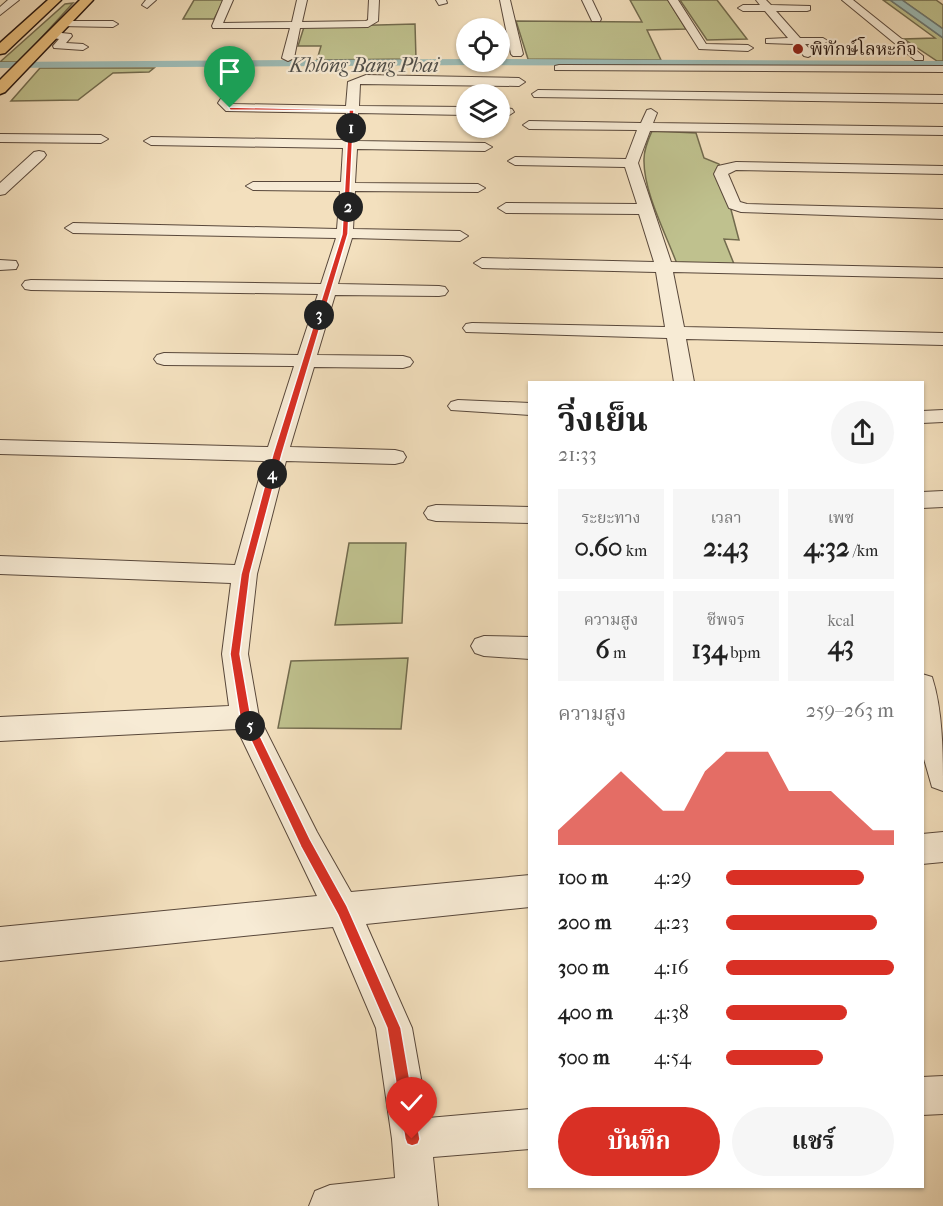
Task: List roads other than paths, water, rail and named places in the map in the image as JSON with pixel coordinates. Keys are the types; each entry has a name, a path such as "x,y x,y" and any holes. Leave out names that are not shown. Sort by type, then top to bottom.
{"main road":[{"path":"0,51 54,0 86,0"},
{"path":"5,84 86,0"}],"street":[{"path":"0,12 14,0"},
{"path":"228,0 217,26 371,23 374,0"},
{"path":"288,58 302,0"},
{"path":"505,0 517,54"},
{"path":"587,0 596,20"},
{"path":"673,0 693,28 700,45 709,48 748,48"},
{"path":"847,0 919,58"},
{"path":"743,8 764,4 807,8"},
{"path":"764,4 808,54"},
{"path":"63,24 113,24"},
{"path":"765,24 800,24"},
{"path":"52,35 67,36 59,47 83,47"},
{"path":"770,41 824,41"},
{"path":"559,68 943,69"},
{"path":"649,68 658,95 631,163 664,267 684,381"},
{"path":"241,76 224,103 230,108 456,111"},
{"path":"330,1206 417,1201 412,1139 394,1028 343,911 306,843 245,717 235,654 245,574 305,360 345,234 354,82 658,95 943,99"},
{"path":"529,125 943,131"},
{"path":"0,138 101,139"},
{"path":"151,141 485,147"},
{"path":"0,191 39,155"},
{"path":"515,161 631,163"},
{"path":"943,170 736,166 723,169 721,174 734,205 746,208 943,214"},
{"path":"253,186 478,188"},
{"path":"506,208 645,209"},
{"path":"73,228 460,236"},
{"path":"483,263 943,273"},
{"path":"31,285 439,291"},
{"path":"472,328 943,339"},
{"path":"164,359 403,362"},
{"path":"458,406 528,409"},
{"path":"924,417 943,416"},
{"path":"0,447 395,457"},
{"path":"924,500 943,499"},
{"path":"436,513 528,515"},
{"path":"0,566 245,574"},
{"path":"484,646 528,648"},
{"path":"924,694 943,778"},
{"path":"0,729 245,717"},
{"path":"924,849 943,847"},
{"path":"0,944 528,891"},
{"path":"924,1096 943,1095"},
{"path":"412,1139 528,1129"}],"water":[{"path":"890,0 902,0 943,29 943,38"}],"waterway":[{"name":"Khlong Bang Phai","path":"0,65 478,62 943,64"}],"place":[{"name":"พิทักษ์โลหะกิจ","path":"798,49"}]}
